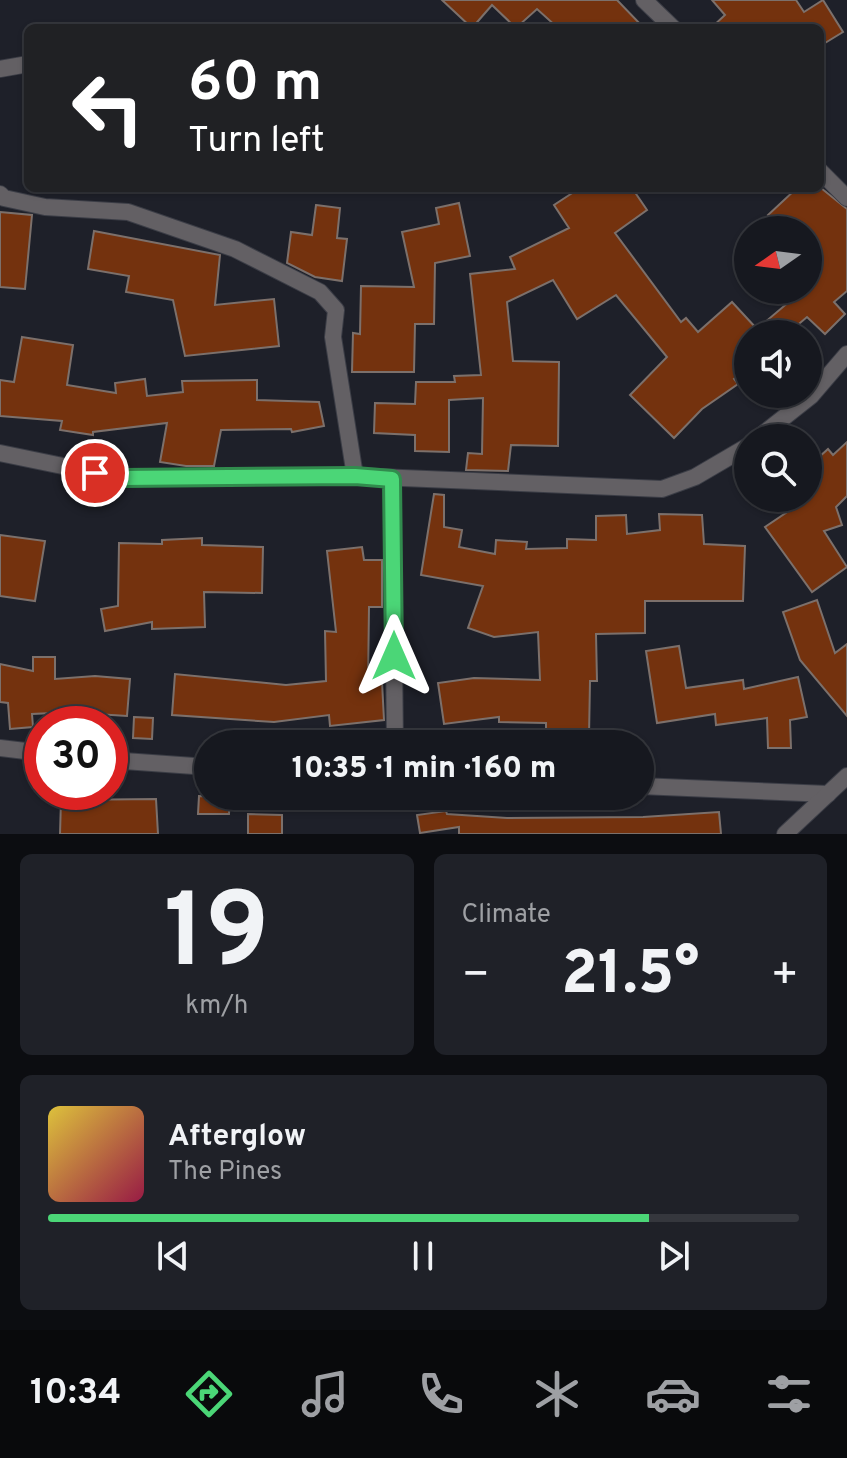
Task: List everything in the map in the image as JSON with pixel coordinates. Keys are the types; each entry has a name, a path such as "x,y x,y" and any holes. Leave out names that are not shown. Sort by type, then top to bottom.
{"street":[{"path":"644,0 669,24"},
{"path":"0,69 24,65"},
{"path":"824,175 847,198"},
{"path":"0,194 4,198 45,207 128,212 235,249 320,292 336,310 333,337 355,476"},
{"path":"776,424 811,396 847,354"},
{"path":"0,453 121,478 355,476 662,489 695,477 734,454"},
{"path":"392,479 395,730"},
{"path":"0,748 24,751"},
{"path":"128,761 194,766"},
{"path":"785,834 847,776"},
{"path":"654,787 828,794"}],"building":[{"path":"442,0 617,0 640,24 554,24 537,9 520,24 512,24 492,5 475,24 468,24"},
{"path":"712,0 796,0 804,12 823,0 843,32 824,44 824,24 715,24 725,15"},
{"path":"824,190 847,209 847,291 834,302 845,314 825,334 822,320 807,317 803,320 768,320 786,304 822,304 822,216 768,215 793,192"},
{"path":"574,192 635,192 647,210 615,233 681,322 686,318 698,332 732,302 749,320 734,320 734,387 702,409 674,438 630,395 667,357 616,295 577,319 553,280 507,302 513,361 559,362 558,446 511,445 508,471 466,470 468,453 482,454 483,398 449,400 449,452 415,451 415,435 374,433 375,403 415,404 416,382 455,382 454,376 481,375 470,274 515,269 510,257 569,228 554,205"},
{"path":"459,203 470,256 435,263 434,324 415,324 414,372 352,372 353,333 360,334 361,286 414,287 402,232 439,224 436,208"},
{"path":"316,205 340,208 337,238 347,239 342,281 315,277 287,263 291,232 312,235"},
{"path":"0,212 32,215 25,289 0,287"},
{"path":"94,231 220,255 215,305 274,299 279,346 185,356 173,300 126,292 129,276 88,269"},
{"path":"22,337 73,345 67,385 116,393 115,383 145,379 147,396 183,392 182,381 257,380 257,400 319,402 324,426 292,432 291,429 221,430 214,466 186,466 160,462 167,423 93,432 93,435 60,430 62,421 0,416 0,380 14,382"},
{"path":"847,442 847,496 836,507 842,525 824,531 847,567 812,592 765,527 787,512 822,512 822,454 828,449 833,455"},
{"path":"434,494 444,495 444,527 462,530 459,547 495,554 496,540 527,542 526,549 567,548 567,539 596,540 596,516 626,515 627,534 660,530 659,514 702,515 704,544 745,546 743,601 645,601 645,633 596,634 597,681 590,681 589,730 546,730 546,723 499,722 499,717 444,724 438,683 474,678 540,680 538,632 494,637 468,628 483,586 421,575"},
{"path":"0,535 45,541 35,601 0,596"},
{"path":"202,538 202,545 263,547 262,593 204,592 205,627 152,629 152,622 105,631 101,609 118,606 119,543 162,544 162,540"},
{"path":"362,547 364,560 382,560 382,607 369,607 368,684 382,682 384,720 330,726 329,715 274,722 172,715 175,674 286,685 326,681 325,631 336,632 327,551"},
{"path":"817,600 835,653 847,644 847,716 800,660 783,612"},
{"path":"679,646 686,688 743,680 744,689 798,677 807,717 790,720 791,748 768,748 767,718 716,725 715,714 657,723 646,651"},
{"path":"33,657 55,657 55,679 95,676 130,679 128,706 24,706 24,728 10,729 8,703 0,702 0,664 33,671"},
{"path":"134,717 153,718 152,739 133,738"},
{"path":"128,799 156,799 158,834 60,834 61,810 128,810"},
{"path":"198,810 229,810 229,814 198,814"},
{"path":"446,811 447,814 507,818 643,817 719,812 721,834 459,834 459,827 420,833 417,815"},
{"path":"248,814 282,815 282,834 248,834"}],"route":[{"path":"95,473 121,478 355,476 392,479 394,656"}]}
